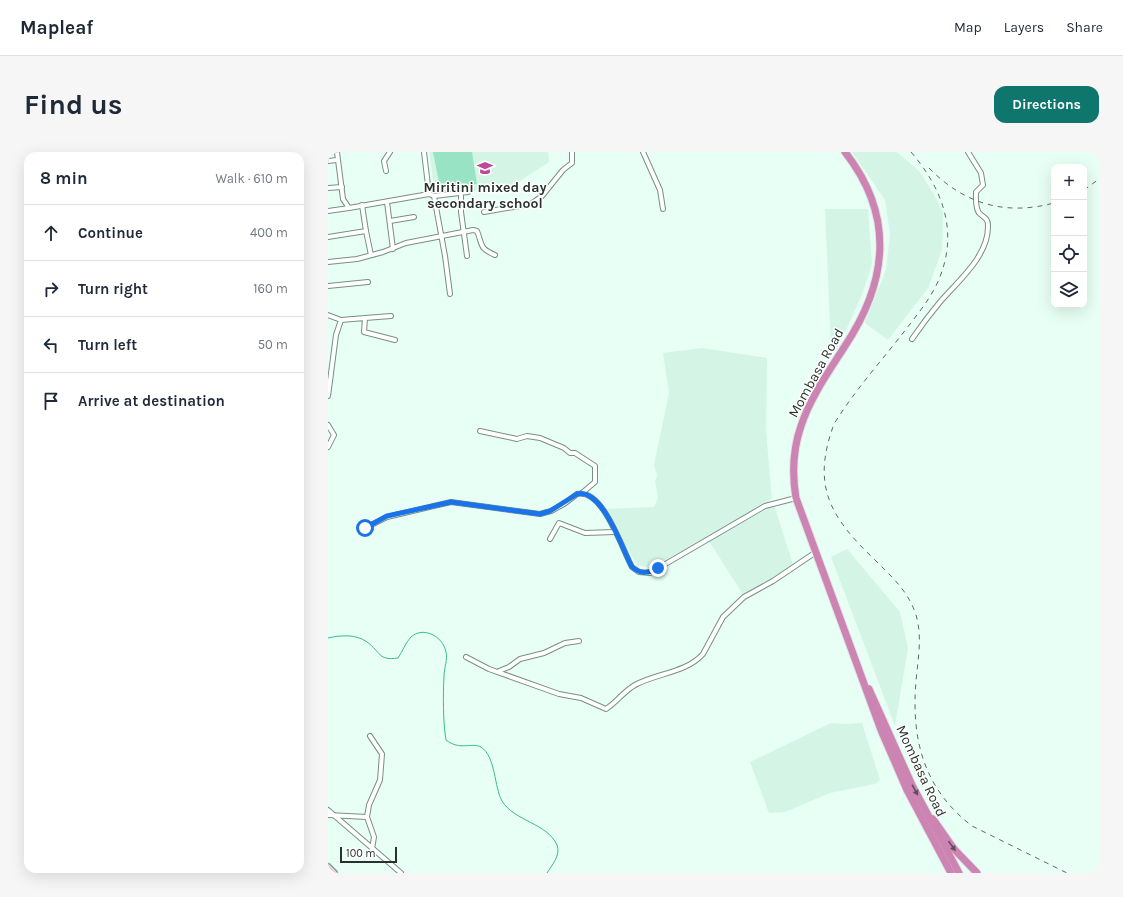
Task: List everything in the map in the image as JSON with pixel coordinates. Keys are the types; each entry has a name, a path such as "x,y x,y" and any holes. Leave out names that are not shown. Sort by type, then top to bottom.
{"highway":[{"name":"Mombasa Road","path":"845,152 862,178 874,203 879,223 879,264 873,291 862,317 812,402 801,425 794,455 793,480 796,498 881,730 907,790 951,873"},
{"name":"Mombasa Road","path":"862,679 870,690 895,749 922,802 928,818 959,873"},
{"path":"922,802 954,849 977,873"}],"main road":[{"path":"328,867 334,873"}],"street":[{"path":"337,152 342,186 342,199 349,208"},
{"path":"386,171 384,160 390,152"},
{"path":"424,152 429,194"},
{"path":"484,212 533,203 563,170 572,163 572,152"},
{"path":"643,152 660,190 663,209"},
{"path":"912,339 965,275 977,258 984,244 988,224 986,219 979,213 976,198 976,192 983,185 983,179 968,152"},
{"path":"328,161 337,160"},
{"path":"328,188 342,186"},
{"path":"328,212 429,194 434,196 468,192"},
{"path":"461,194 461,212 467,256"},
{"path":"434,196 450,294"},
{"path":"387,202 393,249"},
{"path":"362,205 371,255"},
{"path":"390,221 414,217"},
{"path":"328,237 366,231"},
{"path":"328,262 371,255 393,249 406,243 464,231 478,231 480,245 483,250 495,255"},
{"path":"328,286 368,282"},
{"path":"328,315 341,320 391,316"},
{"path":"365,318 364,332 395,340"},
{"path":"328,396 336,335 341,320"},
{"path":"328,425 334,435 328,447"},
{"path":"365,528 387,516 451,502 540,514 550,511 577,494 582,493 596,482 595,466 582,456 540,438 527,436 517,439 480,431"},
{"path":"582,493 590,495 602,505 632,567 639,572 650,573 765,506 796,498"},
{"path":"550,539 559,523 585,533 615,532"},
{"path":"466,657 489,669 559,694 581,698 606,709 634,685 680,669 699,659 723,617 744,597 773,581 816,552"},
{"path":"498,672 509,668 520,659 544,653 565,643 579,641"},
{"path":"370,736 382,754 380,780 368,804 367,817 374,837 372,849"},
{"path":"328,810 330,815 401,873"},
{"path":"330,815 367,817"}],"shaded area":[{"name":"Miritini mixed day secondary school","path":"429,152 548,152 549,162 508,189 435,193"},
{"path":"852,152 897,152 919,171 943,212 942,250 928,288 888,340 865,323 886,270 890,234 885,200"},
{"path":"825,209 868,209 872,264 863,292 847,328 835,349 831,347"},
{"path":"702,348 767,358 766,430 772,499 651,568 637,565 604,509 654,507 658,498 655,481 657,475 654,465 669,393 663,353"},
{"path":"774,505 793,564 744,596 709,541"},
{"path":"847,549 900,612 908,648 895,726 831,557"},
{"path":"831,723 862,723 880,780 875,784 830,793 785,812 769,813 750,762"}],"green space":[{"path":"433,152 472,152 477,184 440,187"}],"waterway":[{"path":"328,638 353,636 363,639 380,655 392,659 398,658 409,639 421,632 432,634 441,641 446,655 443,700 446,740 456,745 474,745 481,747 486,752 492,765 499,795 507,808 546,832 552,838 557,845 558,852 547,873"}],"railway":[{"path":"911,152 931,179 944,209 948,240 946,257 935,288 926,302 860,387 834,424 827,446 824,465 825,483 829,499 836,514 846,529 903,590 915,612 919,629 919,655 915,703 916,723 924,762 942,796 956,812 972,826 1067,873"},
{"path":"929,168 956,190 986,204 1019,208 1036,207 1051,204"},
{"path":"1087,188 1099,179"}],"place":[{"name":"Miritini mixed day secondary school","path":"485,168"}],"route":[{"path":"365,528 387,516 451,502 465,503 484,508 540,514 550,511 564,504 577,494 582,493 590,495 602,505 632,567 639,572 645,573 650,573 658,568"}]}
